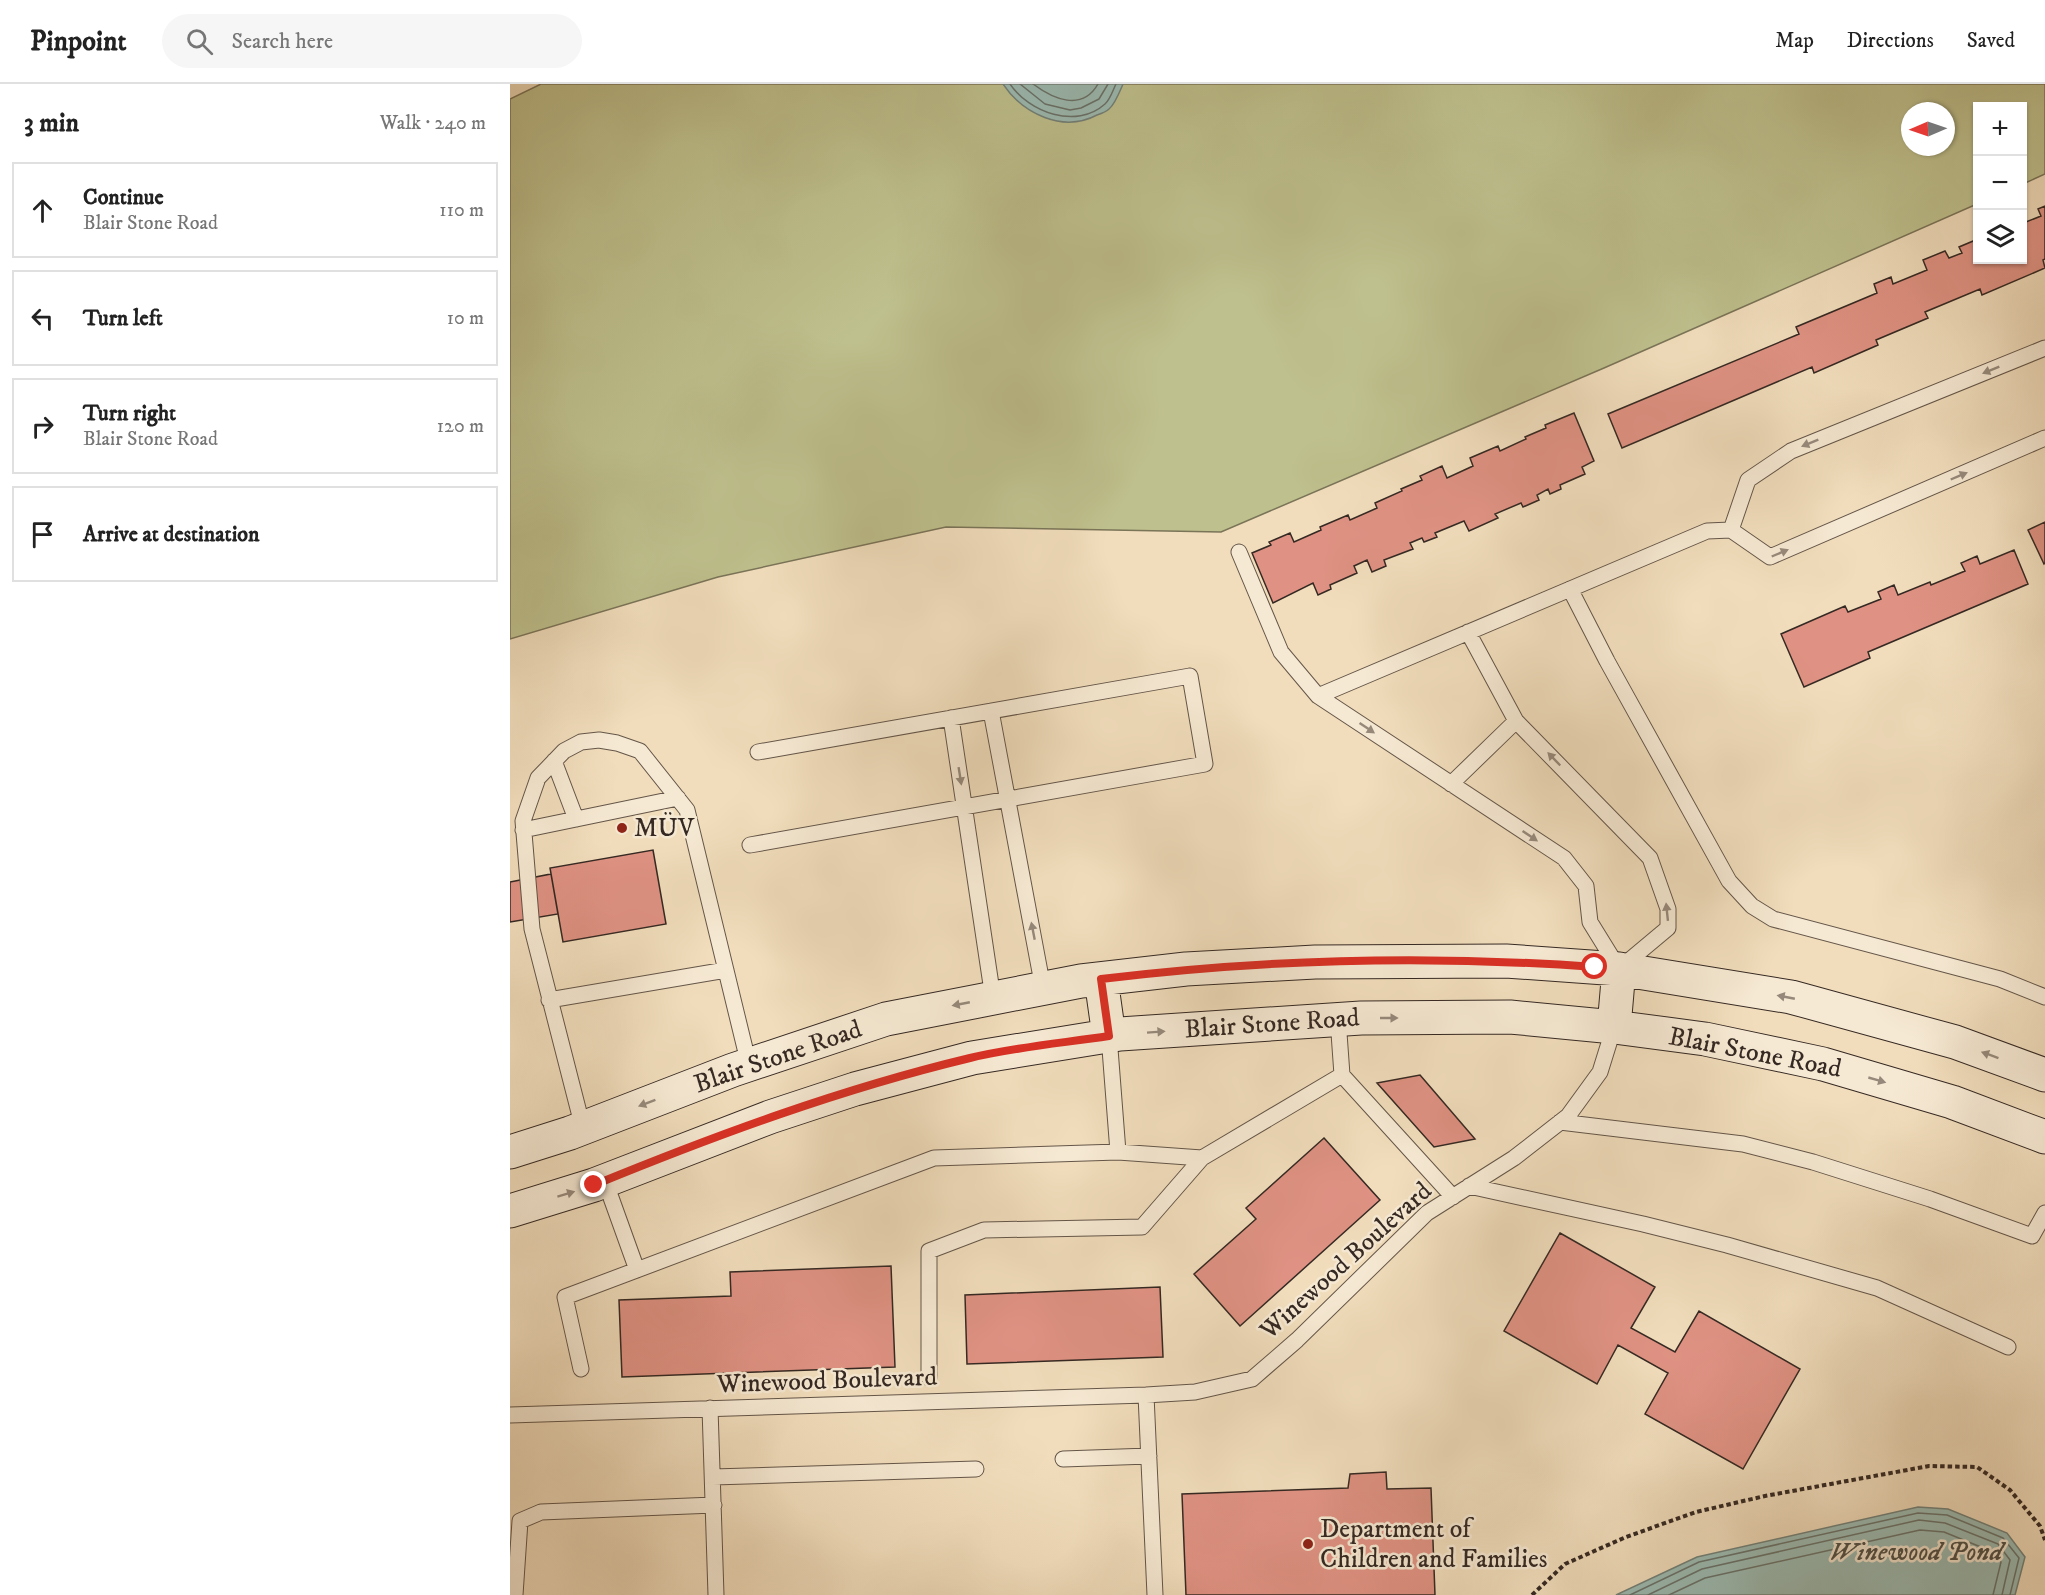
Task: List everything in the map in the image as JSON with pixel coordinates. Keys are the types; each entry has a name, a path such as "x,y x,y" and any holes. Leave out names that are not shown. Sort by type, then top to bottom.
{"main road":[{"name":"Blair Stone Road","path":"510,1152 583,1128 749,1065 886,1019 1101,979 1186,969 1315,962 1506,961 1619,969 1791,998 1955,1042 2045,1075"},
{"path":"1614,1027 1619,969"},
{"path":"1101,979 1109,1036"},
{"name":"Blair Stone Road","path":"510,1211 604,1181 770,1117 855,1089 972,1058 1109,1036 1338,1019 1510,1017 1614,1027 1705,1040 1823,1064 1952,1102 2045,1137"}],"lane":[{"path":"1731,530 1748,480 1791,451 2045,348"},
{"path":"1318,696 1707,531 1731,530 1770,557 2045,438"},
{"path":"1239,552 1281,652 1318,696 1564,858 1586,886 1590,922 1619,969 1668,928 1668,909 1650,858 1516,721 1468,632"},
{"path":"1570,589 1606,661 1729,881 1752,906 1773,919 2000,979 2045,997"},
{"path":"750,845 1205,764 1190,676 758,752"},
{"path":"991,711 1043,988"},
{"path":"951,718 993,998"},
{"path":"1451,784 1516,721"},
{"path":"583,1128 532,929 523,830 523,821 538,778 564,751 581,742 599,740 640,751 687,810 749,1065"},
{"path":"554,761 576,819"},
{"path":"523,830 678,798"},
{"path":"549,1000 726,970"},
{"path":"1338,1019 1342,1075 1453,1197"},
{"name":"Winewood Boulevard","path":"510,1415 1146,1395 1195,1392 1251,1379 1297,1340 1427,1213 1514,1158 1568,1116 1600,1072 1614,1027"},
{"path":"1109,1036 1118,1152"},
{"path":"929,1378 929,1251 984,1230 1142,1227 1202,1158 1342,1075"},
{"path":"1560,1122 1743,1144 1813,1162 1930,1199 2031,1236 2045,1213"},
{"path":"581,1369 564,1297 934,1158 1118,1152 1202,1158"},
{"path":"604,1181 637,1270"},
{"path":"1469,1186 1706,1240 1877,1288 2008,1347"},
{"path":"1146,1395 1155,1595"},
{"path":"710,1408 716,1595"},
{"path":"1063,1458 1149,1455"},
{"path":"713,1477 976,1469"},
{"path":"514,1595 520,1521 541,1512 714,1504"}],"path":[{"path":"1532,1595 1565,1564 1626,1537 1696,1512 1765,1496 1929,1466 1977,1467 2010,1490 2040,1526 2045,1540"}],"green space":[{"path":"541,84 2045,84 2045,174 2027,182 2027,102 1973,102 1973,206 1604,368 1221,532 946,527 718,577 510,639 510,99"}],"water":[{"path":"1003,84 1123,84 1108,110 1084,120 1071,122 1045,118 1033,112 1011,95"},
{"name":"Winewood Pond","path":"1918,1507 1948,1509 2007,1533 2025,1557 2015,1595 1616,1595 1697,1557"}],"building":[{"path":"2045,206 2045,259 2043,260 2045,268 1982,295 1980,289 1925,312 1928,318 1876,340 1878,345 1814,373 1812,367 1622,448 1608,414 1799,334 1796,327 1877,293 1874,284 1891,277 1893,284 1927,270 1923,260 1945,251 1949,258 1962,253 1959,247 1973,241 1973,264 2027,264 2027,222 2041,216 2038,209"},
{"path":"1574,413 1594,461 1582,467 1585,474 1560,485 1561,489 1550,494 1548,489 1537,495 1539,500 1523,507 1521,503 1495,514 1498,518 1469,531 1464,521 1435,533 1437,537 1424,542 1422,538 1410,543 1413,549 1384,560 1386,566 1372,572 1367,560 1354,566 1357,573 1330,585 1331,589 1318,595 1313,583 1273,603 1252,553 1271,545 1269,542 1290,533 1294,542 1348,515 1350,520 1377,508 1375,503 1422,480 1420,476 1442,466 1447,478 1473,466 1470,458 1498,446 1500,451 1546,428 1545,425"},
{"path":"2045,522 2045,563 2044,564 2028,530"},
{"path":"2014,550 2028,584 1868,652 1870,658 1804,687 1781,634 1845,606 1848,612 1881,599 1878,592 1894,585 1898,595 1965,571 1961,563 1977,556 1980,564"},
{"path":"653,850 666,924 563,942 550,868"},
{"path":"551,874 558,914 510,922 510,882"},
{"path":"1420,1075 1475,1139 1434,1147 1377,1083"},
{"path":"1324,1138 1380,1200 1240,1326 1194,1274 1256,1219 1246,1208"},
{"path":"1560,1233 1655,1287 1631,1328 1675,1352 1699,1311 1800,1369 1743,1469 1645,1414 1668,1373 1618,1345 1597,1384 1504,1331"},
{"path":"891,1266 895,1367 622,1377 619,1300 731,1296 730,1272"},
{"path":"1160,1287 1163,1357 967,1364 965,1295"},
{"name":"Department of Children and Families","path":"1386,1472 1387,1489 1431,1488 1435,1595 1186,1595 1182,1494 1348,1488 1350,1474"}],"place":[{"name":"MÜV","path":"622,828"},
{"name":"Department of Children and Families","path":"1308,1544"}],"route":[{"path":"594,1185 770,1117 855,1089 972,1058 1109,1036 1101,979 1186,969 1315,962 1506,961 1595,967"}]}
